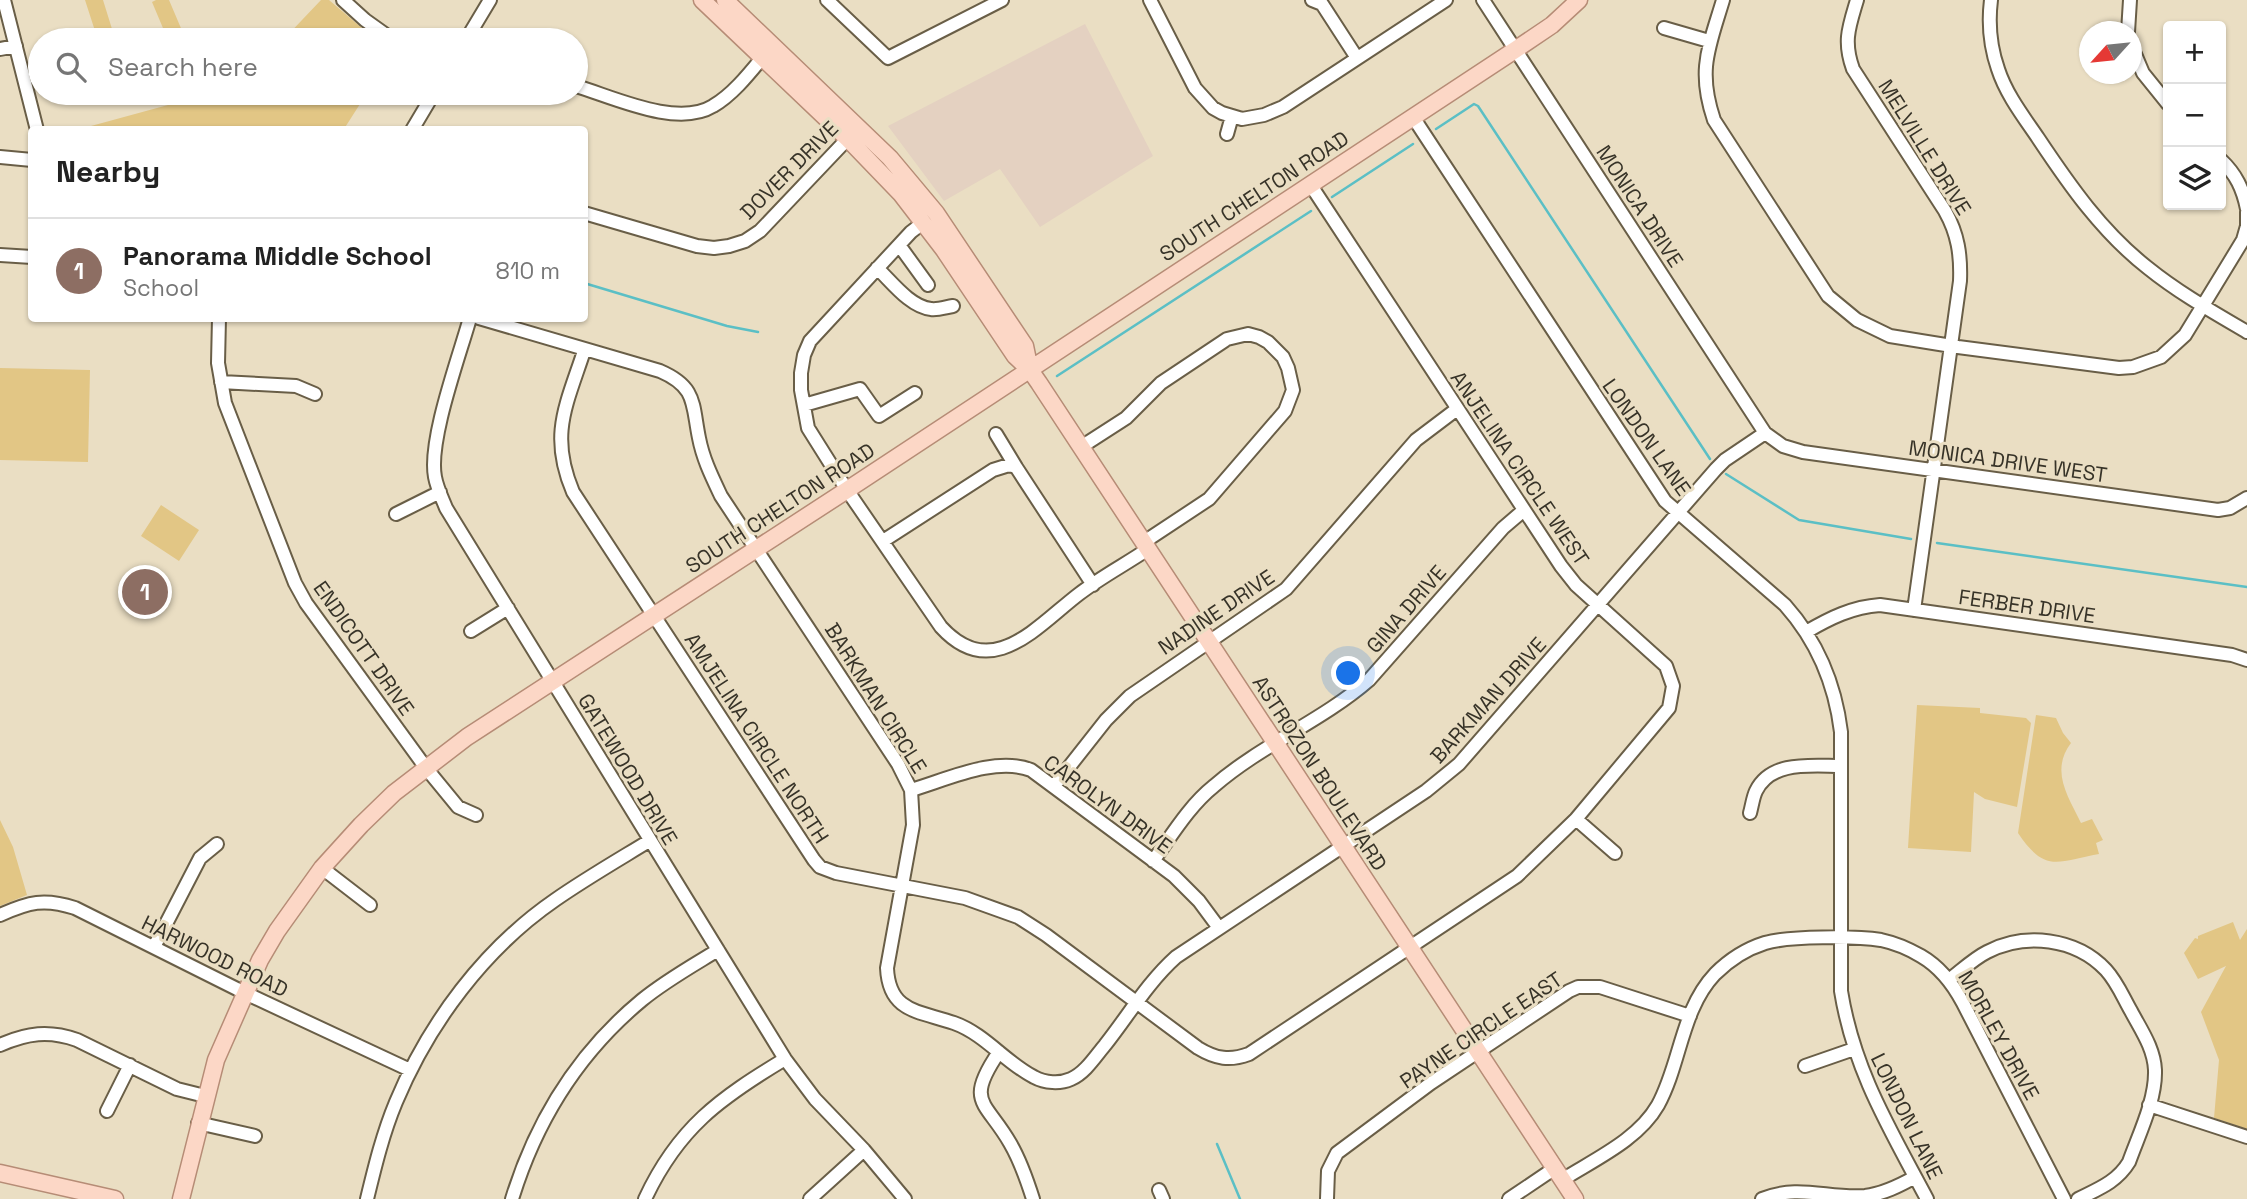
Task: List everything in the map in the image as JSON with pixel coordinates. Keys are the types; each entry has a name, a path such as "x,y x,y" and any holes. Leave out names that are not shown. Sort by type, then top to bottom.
{"main road":[{"name":"ASTROZON BOULEVARD","path":"702,0 768,51"},
{"name":"ASTROZON BOULEVARD","path":"725,0 768,51 853,133 904,173 936,213 1025,346 1030,370"},
{"name":"SOUTH CHELTON ROAD","path":"181,1199 205,1096 225,1035 244,993 277,931 322,868 394,793 467,737 1515,50 1552,25 1579,0"},
{"name":"ASTROZON BOULEVARD","path":"853,133 878,168 924,222 1015,356 1030,370 1575,1199"},
{"path":"0,1173 115,1199"}],"street":[{"path":"4,0 28,94"},
{"path":"343,0 376,28"},
{"path":"474,28 491,0"},
{"path":"827,0 888,58 1002,0"},
{"path":"1150,0 1199,96 1213,108 1232,117 1253,118 1272,113 1447,0"},
{"path":"1312,0 1322,4 1357,58"},
{"name":"MONICA DRIVE","path":"1483,0 1765,433"},
{"path":"1723,0 1706,57 1706,88 1714,120 1828,296 1857,320 1890,335 1950,346 2119,368 2133,367 2161,357 2185,335 2243,240 2247,226 2244,194 2237,179 2226,166"},
{"name":"MELVILLE DRIVE","path":"1857,0 1847,32 1846,46 1853,69 1945,211 1959,243 1960,281 1914,610"},
{"path":"1991,0 1990,36 1999,71 2016,106 2072,189 2127,250 2174,288 2247,332"},
{"path":"2129,21 2130,0"},
{"path":"1664,28 1709,41"},
{"path":"0,50 16,46"},
{"path":"588,90 668,114 702,111 726,97 768,51"},
{"path":"2142,71 2163,98"},
{"path":"31,105 36,126"},
{"path":"414,126 427,105"},
{"path":"1227,134 1232,117"},
{"name":"LONDON LANE","path":"1413,117 1657,491 1678,514 1771,592 1797,618 1821,657 1834,689 1840,732 1841,991 1854,1049 1864,1077 1927,1199"},
{"name":"DOVER DRIVE","path":"588,214 697,246 729,246 745,241 760,231 853,133"},
{"path":"0,157 28,160"},
{"name":"ANJELINA CIRCLE WEST","path":"1138,1003 1208,1054 1230,1059 1249,1054 1504,887 1576,819 1662,719 1673,696 1673,686 1666,666 1568,576 1310,184"},
{"path":"924,222 899,245 810,341 801,373 808,428 941,627 958,642 978,650 1000,649 1017,643 1209,499 1285,411 1293,390 1289,368 1283,357 1259,337 1248,334 1227,339 1153,388 1126,418 1082,447"},
{"path":"899,245 928,285"},
{"path":"0,256 28,257"},
{"path":"877,268 906,296 925,307 932,309 953,306"},
{"name":"ENDICOTT DRIVE","path":"219,322 218,363 229,415 295,583 306,603 426,768 458,807 476,816"},
{"name":"GATEWOOD DRIVE","path":"469,322 437,436 434,457 435,477 446,508 785,1059 815,1099 864,1150 905,1199"},
{"name":"BARKMAN CIRCLE","path":"492,322 660,372 676,378 688,389 694,404 699,439 708,469 721,496 898,764 911,790 913,825 887,968 887,978 895,996 906,1008 962,1026 1022,1070 1043,1081 1053,1082 1071,1079 1089,1065 1138,1003"},
{"name":"AMJELINA CIRCLE NORTH","path":"584,351 566,407 560,436 565,472 573,492 814,860 820,867 836,873 965,898 1018,917 1046,934 1138,1003"},
{"path":"221,383 296,386 315,394"},
{"path":"804,405 860,389 879,416 915,393"},
{"name":"NADINE DRIVE","path":"1054,786 1123,702 1142,686 1286,589 1416,440 1457,409"},
{"name":"MONICA DRIVE WEST","path":"1765,433 1792,449 2218,510 2230,508 2247,498"},
{"name":"BARKMAN DRIVE","path":"1138,1003 1154,979 1168,965 1219,928 1426,791 1459,765 1725,460 1765,433"},
{"path":"996,434 1093,584"},
{"path":"883,541 993,470 1009,465 1016,467"},
{"path":"396,514 440,492"},
{"name":"GINA DRIVE","path":"1153,860 1203,795 1369,680 1503,528 1524,510"},
{"name":"FERBER DRIVE","path":"1806,632 1832,617 1867,606 1914,610 2232,655 2247,660"},
{"path":"471,631 508,608"},
{"name":"CAROLYN DRIVE","path":"911,790 999,765 1020,766 1054,786 1153,860 1191,892 1219,928"},
{"path":"1750,813 1756,790 1779,770 1796,766 1841,766"},
{"path":"1576,819 1615,853"},
{"path":"367,1199 387,1128 410,1070 433,1030 475,972 505,942 555,900 649,841"},
{"path":"154,947 200,859 217,844"},
{"path":"322,868 370,905"},
{"name":"HARWOOD ROAD","path":"0,915 40,901 56,902 75,908 244,993 410,1070"},
{"name":"MORLEY DRIVE","path":"1509,1199 1627,1138 1649,1118 1664,1092 1700,993 1728,962 1753,947 1780,940 1865,938 1895,944 1923,957 1949,981 1963,1003 2064,1199"},
{"path":"1949,981 1972,962 2001,946 2015,942 2054,942 2071,947 2104,968 2115,981 2154,1059 2154,1084 2149,1105 2124,1171 2111,1182 2078,1199"},
{"path":"512,1199 541,1125 582,1059 643,999 718,950"},
{"name":"PAYNE CIRCLE EAST","path":"1327,1199 1332,1160 1338,1153 1417,1093 1569,991 1578,987 1600,987 1690,1017"},
{"path":"2120,1023 2133,1016"},
{"path":"0,1045 33,1033 61,1034 177,1089 205,1096"},
{"name":"LONDON LANE","path":"1805,1066 1854,1049"},
{"path":"999,1052 984,1075 983,1102 1011,1144 1033,1199"},
{"path":"645,1199 670,1153 708,1110 743,1084 785,1059"},
{"path":"107,1111 130,1065"},
{"path":"2149,1105 2247,1137"},
{"path":"198,1123 255,1136"},
{"path":"810,1199 864,1150"},
{"path":"1762,1199 1799,1191 1863,1197 1890,1190 1915,1177"}],"shaded area":[{"path":"85,0 103,0 112,28 94,28"},
{"path":"169,0 181,28 163,28 152,2"},
{"path":"321,0 329,0 362,28 294,28"},
{"path":"1085,24 1153,156 1040,227 1000,169 944,201 888,126"},
{"path":"168,105 359,105 346,126 91,126"},
{"path":"0,368 90,370 88,462 0,460"},
{"path":"161,505 199,530 179,561 141,536"},
{"path":"1917,705 1980,708 1980,713 2026,718 2031,723 2017,807 1985,799 1974,792 1971,852 1908,848"},
{"path":"2036,715 2056,718 2071,743 2062,764 2063,783 2081,823 2092,819 2103,840 2096,843 2099,854 2052,862 2036,854 2018,833"},
{"path":"0,820 13,847 27,895 0,906"},
{"path":"2233,922 2240,940 2247,929 2247,1129 2214,1118 2219,1060 2201,1012 2226,966 2198,979 2184,953 2198,936"}],"waterway":[{"path":"1436,129 1474,104 1478,106 1710,459"},
{"path":"1332,197 1413,144"},
{"path":"1057,376 1311,211"},
{"path":"588,284 727,326 758,332"},
{"path":"1726,474 1799,520 1911,539"},
{"path":"1937,543 2247,587"},
{"path":"1217,1144 1240,1199"}],"place":[{"name":"Panorama Middle School","path":"145,592"}]}
